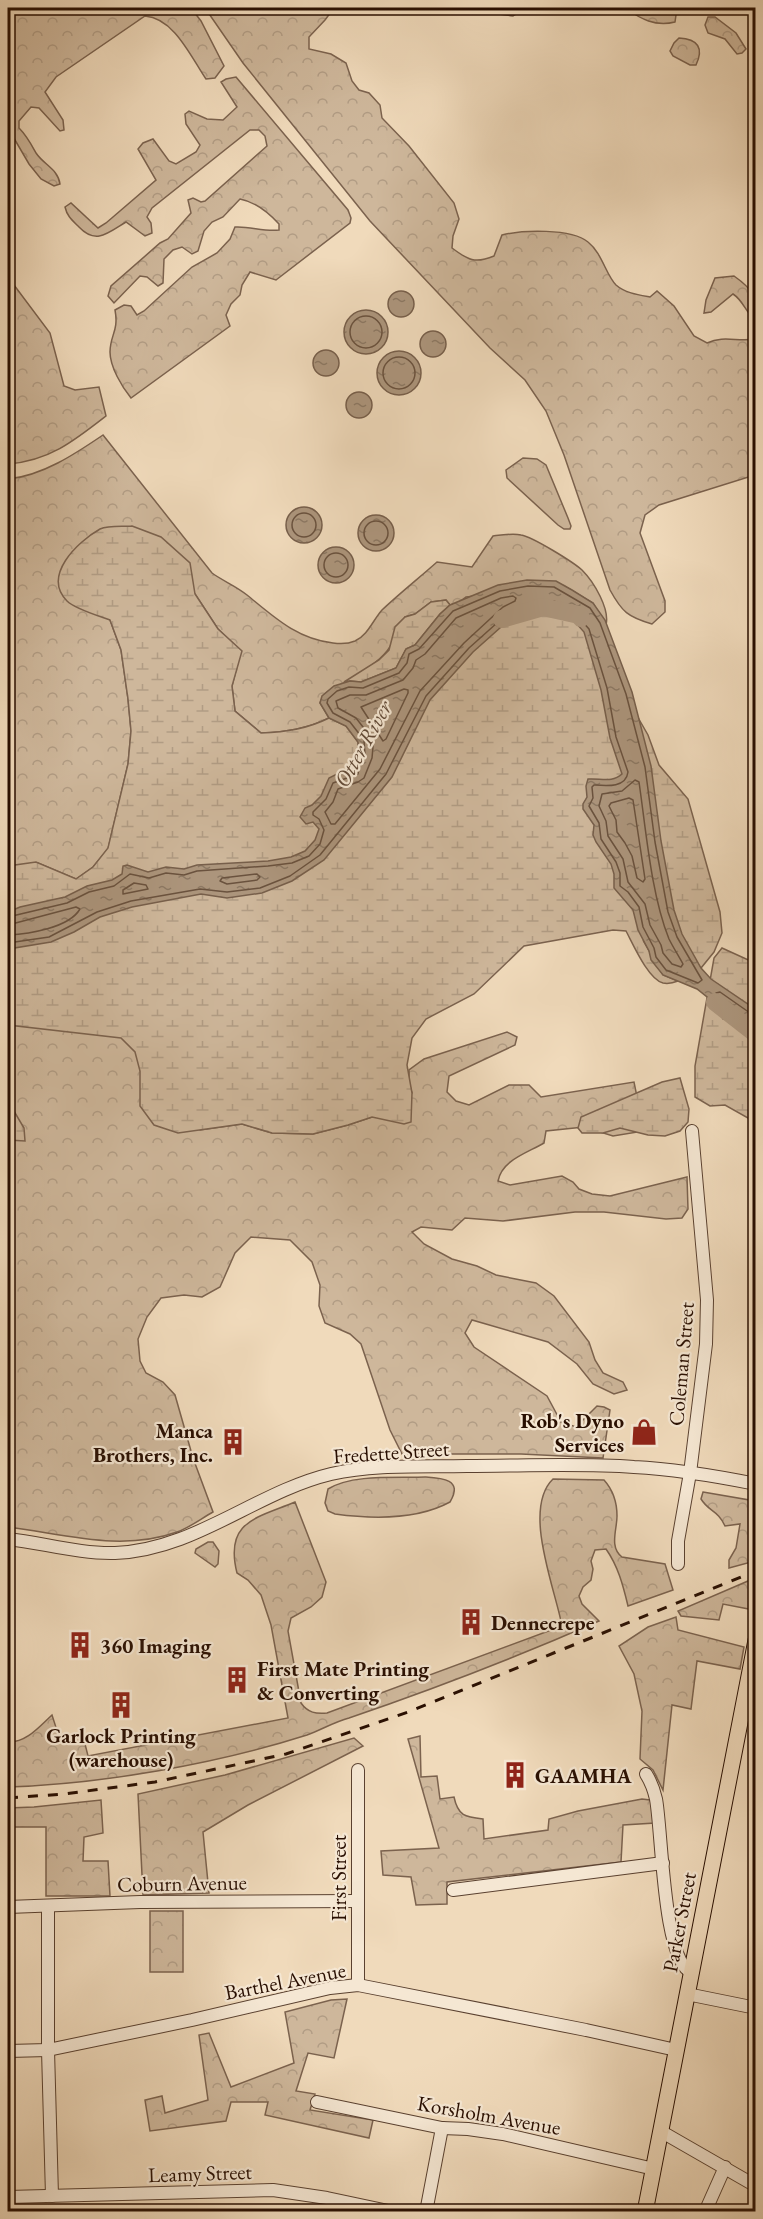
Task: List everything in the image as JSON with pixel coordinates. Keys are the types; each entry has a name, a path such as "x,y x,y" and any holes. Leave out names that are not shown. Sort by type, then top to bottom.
{"main road":[{"name":"Parker Street","path":"645,2211 756,1640"}],"street":[{"name":"Coleman Street","path":"678,1563 678,1541 690,1473 708,1320 692,1131"},
{"name":"Fredette Street","path":"8,1539 97,1552 138,1550 188,1536 295,1485 330,1474 362,1469 571,1465 636,1467 756,1484"},
{"name":"First Street","path":"358,1770 358,1985"},
{"path":"646,1774 657,1802 670,1922 676,1952 684,1968 691,1972"},
{"path":"453,1890 663,1863"},
{"name":"Coburn Avenue","path":"8,1907 140,1902 357,1901"},
{"path":"48,1907 48,2050 52,2196"},
{"name":"Barthel Avenue","path":"8,2051 48,2050 330,1988 358,1985 676,2050"},
{"path":"687,1994 756,2008"},
{"name":"Korsholm Avenue","path":"317,2102 442,2128 503,2134 654,2169"},
{"path":"426,2211 442,2128"},
{"path":"662,2132 756,2186"},
{"path":"705,2211 725,2167"},
{"name":"Leamy Street","path":"8,2197 273,2190 393,2211"}],"green space":[{"path":"8,8 191,8 201,21 224,66 215,78 206,79 173,31 155,18 145,16 56,77 45,92 63,120 64,130 60,131 39,108 31,107 19,121 19,128 36,153 57,175 60,184 54,186 41,179 29,164 8,128"},
{"path":"205,8 334,8 309,37 309,49 331,54 346,63 352,81 359,90 369,93 380,105 382,118 409,146 454,203 459,219 453,236 452,248 463,255 472,260 494,256 502,235 534,231 570,234 580,237 593,247 612,281 620,288 650,297 657,291 674,306 694,336 707,343 719,339 755,339 755,475 659,505 645,515 640,533 665,601 665,612 652,624 626,613 610,590 564,455 546,411 525,380 490,348 370,221 243,63"},
{"path":"448,8 516,8 519,12 513,16"},
{"path":"625,8 672,8 676,15 675,22 655,23"},
{"path":"708,17 715,17 736,33 746,49 737,54 725,39 708,33 705,25"},
{"path":"679,38 691,40 698,46 699,54 696,65 690,65 673,56 670,51"},
{"path":"236,77 348,210 350,223 276,280 250,272 242,285 240,295 231,304 226,315 230,326 131,398 112,364 110,346 116,323 115,310 124,305 131,306 137,315 144,311 192,267 217,253 230,239 235,227 279,230 279,224 261,208 240,199 223,217 212,222 204,231 198,251 192,254 182,247 173,250 164,259 163,283 158,286 147,277 140,276 114,303 108,296 111,286 160,243 168,239 191,213 188,200 193,198 201,202 205,201 267,146 265,136 259,130 250,130 152,208 147,217 151,223 152,233 145,236 126,222 102,235 91,235 72,220 65,207 71,203 98,228 106,223 156,180 138,149 143,143 153,139 169,161 176,164 196,152 200,145 186,124 185,114 189,111 207,119 223,120 237,107 221,82"},
{"path":"734,276 746,285 752,294 755,319 733,294 711,312 704,313 706,300 715,278"},
{"path":"8,277 50,333 64,386 75,390 99,387 106,416 72,441 49,454 8,464"},
{"path":"103,435 212,573 243,592 287,626 308,637 336,643 355,641 367,631 382,610 437,562 472,567 493,536 511,534 534,540 582,570 600,596 606,611 606,625 593,603 566,587 466,597 450,605 446,600 431,602 415,614 405,617 390,648 377,661 325,694 320,703 329,718 296,729 261,733 235,711 232,686 241,651 218,629 195,594 110,620 121,650 131,731 128,764 108,849 93,867 76,879 38,863 8,867 8,479 46,469"},
{"path":"523,458 537,459 546,465 571,526 570,529 564,529 558,525 507,478 506,470"},
{"path":"132,526 161,537 190,563 195,594 218,629 242,651 232,686 235,711 261,733 296,729 329,718 346,726 358,742 359,754 354,770 343,771 336,776 343,792 397,723 497,620 537,607 553,607 579,615 648,735 659,765 688,799 720,912 722,933 714,952 701,968 644,942 663,975 678,981 663,983 657,980 647,968 626,931 613,930 524,946 474,994 426,1019 412,1038 407,1065 412,1093 411,1122 404,1124 372,1117 313,1134 272,1133 242,1124 178,1133 154,1125 140,1106 140,1071 135,1052 121,1038 8,1025 8,866 36,862 76,879 93,867 108,848 128,764 131,731 121,650 110,620 67,601 60,591 58,581 60,571 73,551 100,529"},
{"path":"446,600 450,605 415,645 406,649 396,668 361,682 344,682 379,660 389,650 395,627 405,617 415,614 431,602"},
{"path":"722,948 755,963 755,1122 725,1105 710,1106 695,1097 695,1066 714,958"},
{"path":"106,1005 200,1130 242,1124 272,1133 313,1134 348,1125 372,1117 412,1093 409,1070 424,1059 507,1032 517,1037 515,1045 449,1076 447,1092 456,1101 469,1105 509,1085 529,1085 541,1097 634,1082 644,1131 613,1136 584,1127 546,1131 544,1143 510,1162 500,1174 498,1181 510,1185 562,1176 573,1182 579,1189 592,1194 610,1196 687,1177 688,1209 682,1218 666,1219 604,1212 575,1212 503,1221 465,1218 452,1230 421,1227 412,1232 424,1244 452,1259 477,1266 496,1275 536,1283 554,1296 589,1342 595,1360 603,1373 623,1382 627,1390 614,1394 593,1384 577,1364 548,1342 472,1320 465,1333 474,1347 547,1396 561,1422 576,1427 597,1406 610,1410 603,1458 521,1454 402,1454 390,1430 361,1344 350,1334 325,1323 319,1306 320,1285 312,1262 290,1240 251,1237 235,1253 220,1287 202,1297 184,1295 161,1298 147,1317 138,1339 140,1361 146,1373 163,1382 175,1395 193,1458 213,1512 177,1532 135,1541 92,1540 8,1527 8,1016"},
{"path":"680,1078 689,1109 688,1122 680,1131 665,1136 648,1135 620,1128 603,1133 582,1133 578,1128 581,1117 662,1082"},
{"path":"8,1101 24,1128 25,1141 8,1140"},
{"path":"425,1477 444,1479 452,1484 454,1494 450,1502 423,1512 394,1517 335,1514 328,1511 325,1503 328,1489 349,1481"},
{"path":"553,1479 604,1480 614,1496 616,1506 615,1543 618,1553 622,1557 665,1564 673,1590 628,1606 620,1576 610,1555 606,1549 595,1550 591,1561 593,1569 591,1580 583,1587 579,1596 582,1604 599,1621 506,1660 307,1735 235,1755 120,1777 8,1787 8,1742 15,1742 26,1737 52,1715 60,1740 83,1736 88,1756 288,1718 271,1625 261,1595 248,1580 237,1573 234,1556 235,1542 247,1524 295,1502 326,1582 322,1597 311,1607 291,1618 288,1631 301,1703 309,1711 327,1713 562,1626 540,1529 540,1509 544,1492"},
{"path":"703,1492 755,1501 755,1561 729,1568 729,1560 736,1548 740,1524 725,1526 701,1499"},
{"path":"208,1542 213,1542 219,1551 218,1564 215,1567 195,1553 196,1549"},
{"path":"755,1578 754,1610 723,1604 719,1620 681,1616 678,1611"},
{"path":"676,1617 678,1630 744,1647 740,1669 697,1661 691,1709 672,1705 663,1790 653,1770 640,1759 642,1711 634,1674 619,1646 648,1627"},
{"path":"420,1736 421,1777 437,1776 440,1799 454,1797 460,1812 483,1819 484,1839 548,1830 549,1819 642,1799 650,1800 653,1805 655,1823 623,1825 621,1862 447,1882 447,1904 416,1905 411,1877 383,1875 381,1851 439,1848 408,1739"},
{"path":"354,1738 363,1746 248,1805 203,1832 209,1893 143,1895 138,1794 225,1775"},
{"path":"101,1800 103,1833 84,1837 83,1861 108,1861 110,1896 46,1896 46,1827 8,1827 8,1808"},
{"path":"150,1911 183,1911 183,1972 150,1972"},
{"path":"347,1999 334,2058 308,2053 296,2091 315,2094 310,2110 373,2120 369,2138 265,2115 268,2102 231,2102 226,2121 150,2131 145,2100 162,2096 165,2113 208,2100 199,2035 209,2033 231,2087 294,2063 285,2012 331,2000"}],"water":[{"path":"401,291 410,295 414,304 410,313 401,317 392,313 388,304 392,295"},
{"path":"366,310 381,317 388,332 381,347 366,354 351,347 344,332 351,317"},
{"path":"433,331 442,335 446,344 442,353 433,357 424,353 420,344 424,335"},
{"path":"326,350 335,354 339,363 335,372 326,376 317,372 313,363 317,354"},
{"path":"399,351 414,358 421,373 414,388 399,395 384,388 377,373 384,358"},
{"path":"359,392 368,396 372,405 368,414 359,418 350,414 346,405 350,396"},
{"path":"304,507 317,512 322,525 317,538 304,543 291,538 286,525 291,512"},
{"path":"376,515 389,520 394,533 389,546 376,551 363,546 358,533 363,520"},
{"path":"336,547 349,552 354,565 349,578 336,583 323,578 318,565 323,552"},
{"path":"527,580 556,581 593,603 605,620 632,692 651,766 661,841 674,910 682,934 701,968 711,979 755,1009 755,1033 735,1016 723,1019 717,1005 697,989 663,975 651,960 638,930 633,910 614,888 611,864 596,842 593,835 594,825 583,809 583,804 587,797 588,779 610,779 622,774 610,738 601,690 584,632 568,614 553,607 537,607 511,618 473,652 430,700 392,777 324,860 292,881 262,893 227,898 201,894 132,907 100,917 51,942 8,949 8,912 65,897 87,886 112,880 122,874 123,866 127,865 148,872 166,867 184,869 197,865 268,861 291,857 305,851 315,840 319,829 313,822 306,824 300,817 305,808 321,796 329,778 343,771 353,770 354,762 359,754 358,742 346,726 329,718 320,703 322,696 334,686 350,681 361,682 396,668 406,649 415,645 450,605 498,585"}],"waterway":[{"name":"Otter River","path":"502,619 543,607 579,615 581,618"},
{"name":"Otter River","path":"715,1002 756,1034"}],"railway":[{"path":"8,1798 64,1794 155,1782 286,1754 408,1712 756,1571"}],"place":[{"name":"Rob's Dyno Services","path":"644,1432"},
{"name":"Manca Brothers, Inc.","path":"233,1442"},
{"name":"Dennecrepe","path":"471,1622"},
{"name":"360 Imaging","path":"80,1645"},
{"name":"First Mate Printing & Converting","path":"237,1680"},
{"name":"Garlock Printing (warehouse)","path":"121,1705"},
{"name":"GAAMHA","path":"515,1775"}]}
